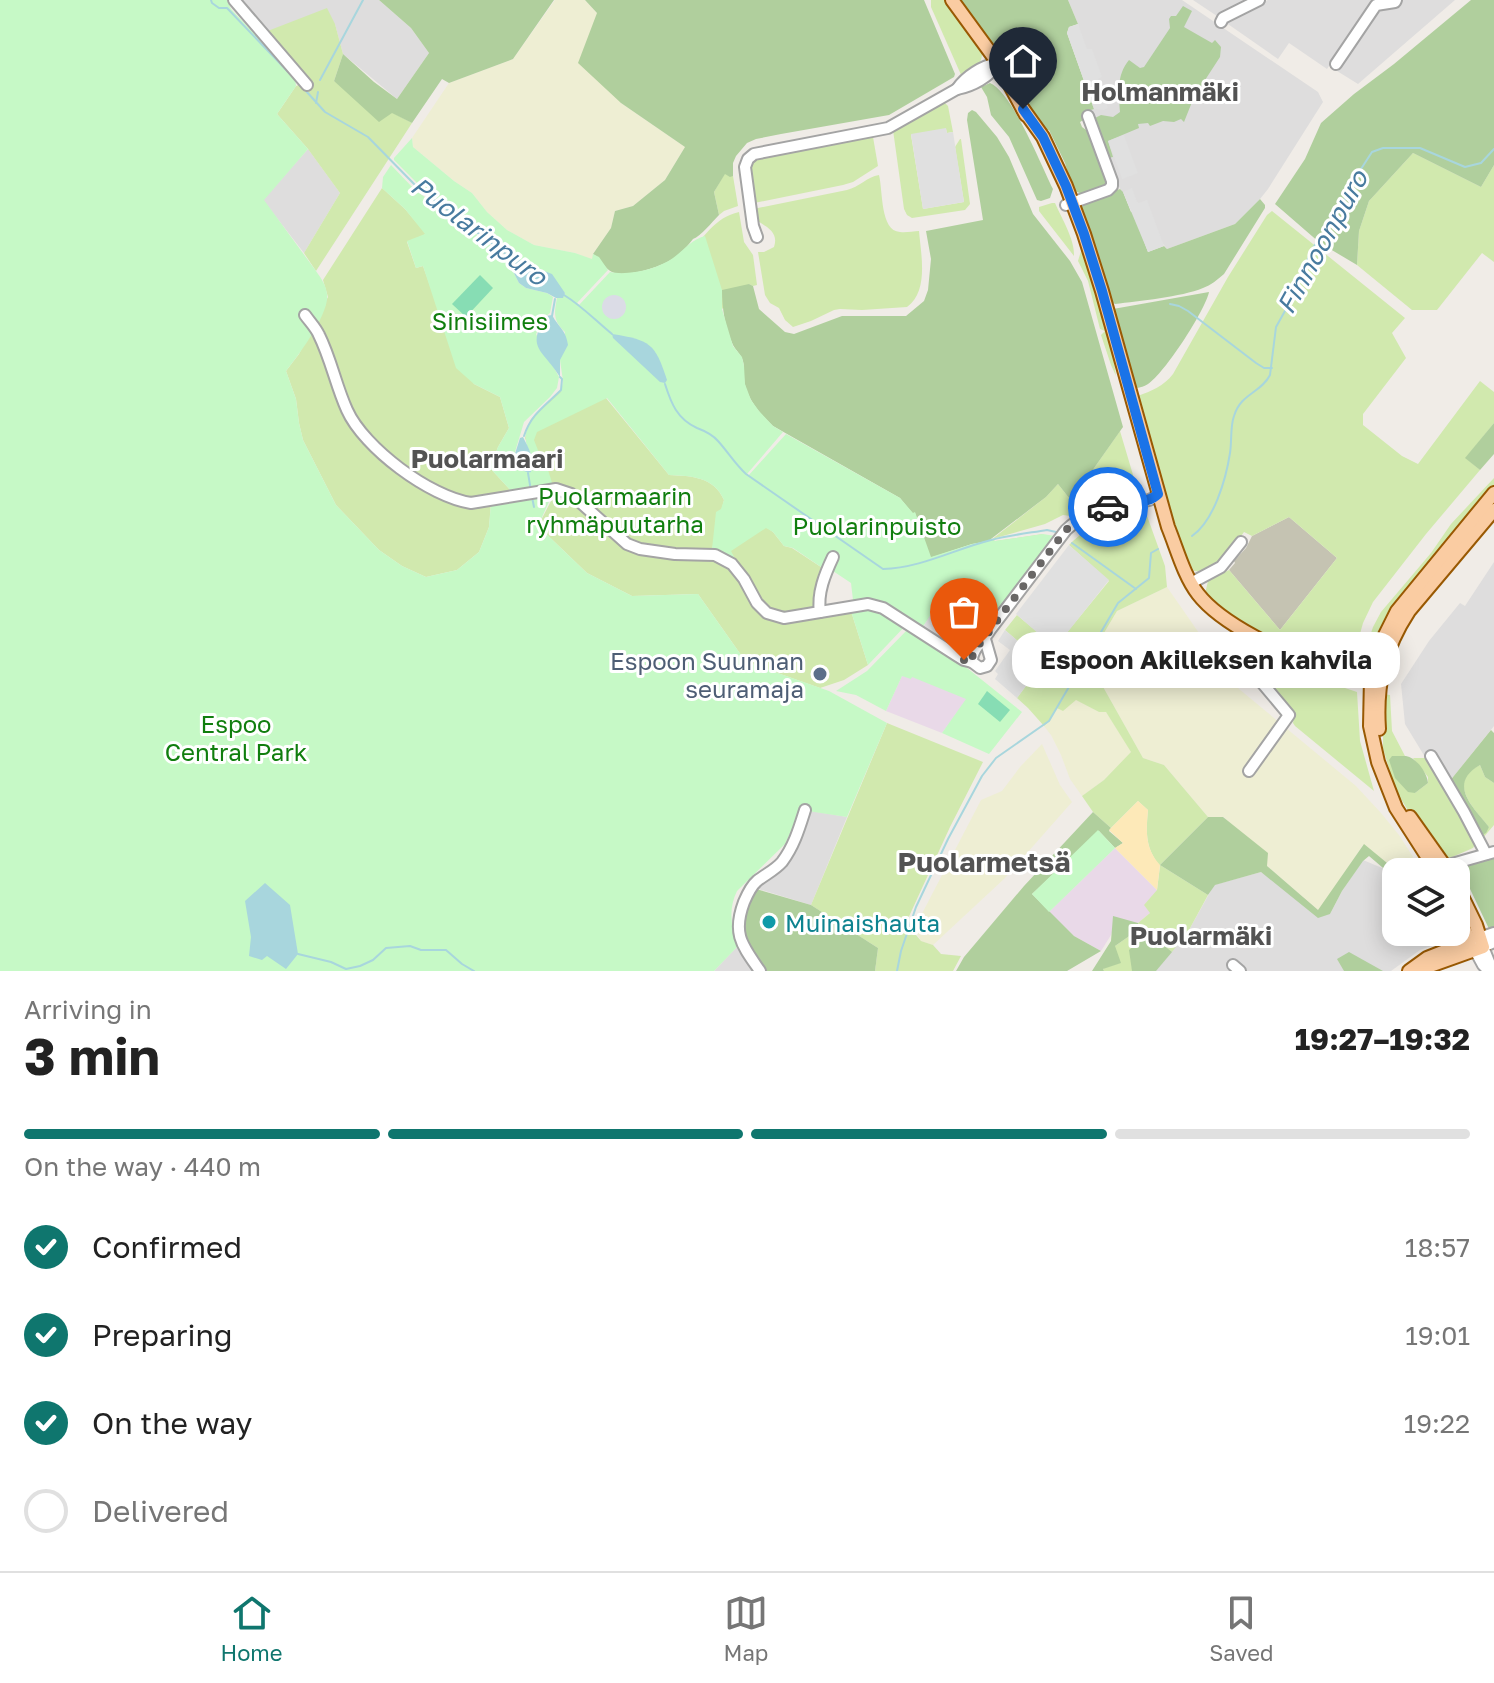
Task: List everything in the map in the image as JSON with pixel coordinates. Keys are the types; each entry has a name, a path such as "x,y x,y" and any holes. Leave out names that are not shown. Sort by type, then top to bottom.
{"main road":[{"path":"952,0 998,63 1023,109 1043,137 1105,300 1168,527 1191,583 1211,608 1232,623 1287,652 1322,666 1377,673"},
{"path":"1434,858 1391,786 1379,731 1377,673 1385,635 1397,611 1494,493"},
{"path":"1377,673 1409,611 1494,510"},
{"path":"1413,969 1430,966 1480,944 1470,919"}],"street":[{"path":"234,0 307,85"},
{"path":"1221,22 1223,18 1259,0"},
{"path":"1336,64 1376,5 1396,0"},
{"path":"757,237 745,167 754,154 888,128 957,89 963,81 987,65 998,63"},
{"path":"1069,204 1112,186 1088,116"},
{"path":"305,315 319,335 348,413 360,432 381,454 441,494 460,501 480,502 556,489 571,494 627,544 675,554 715,555 732,564 757,603 775,617 868,604 883,608 980,668 990,663 991,656 985,639"},
{"path":"972,662 972,652 1069,527 1094,511 1135,500 1150,492 1158,494"},
{"path":"1191,583 1221,567 1241,542"},
{"path":"820,612 826,571 833,557"},
{"path":"1249,771 1289,715 1258,678 1259,661 1269,643"},
{"path":"1431,756 1490,853 1470,860"},
{"path":"760,971 741,944 739,919 755,882 779,865 791,848 805,810"},
{"path":"1491,971 1480,944 1494,933"}],"shaded area":[{"path":"238,0 379,0 411,28 429,53 397,99 343,54 335,24 265,32"},
{"path":"1068,0 1182,0 1318,92 1323,102 1268,189 1235,224 1167,249 1120,189 1090,110 1093,109 1078,24"},
{"path":"1193,0 1250,0 1217,16"},
{"path":"1268,0 1455,0 1358,84 1329,66 1327,69 1289,43 1278,59 1225,22"},
{"path":"1078,24 1087,49 1092,49 1102,77 1098,79 1108,108 1104,110 1094,109 1067,33 1069,27"},
{"path":"946,128 947,133 953,132 964,202 923,209 911,134"},
{"path":"1124,135 1138,173 1122,179 1108,141"},
{"path":"308,149 340,193 304,253 263,200"},
{"path":"1132,188 1137,202 1147,200 1164,246 1148,252 1123,192"},
{"path":"614,295 625,302 626,307 619,318 614,319 603,312 602,307 609,296"},
{"path":"1289,517 1337,558 1280,630 1229,570 1252,536"},
{"path":"1069,545 1109,580 1055,648 1016,614"},
{"path":"1494,562 1494,726 1449,782 1442,785 1405,724 1401,684 1429,641 1460,603 1465,606"},
{"path":"934,609 974,636 963,653 923,627"},
{"path":"1005,630 1043,663 1017,698 995,679 998,674 995,671 1010,650 998,641"},
{"path":"902,676 981,680 942,733 886,711"},
{"path":"805,810 847,817 811,905 752,887 779,865"},
{"path":"1115,848 1157,890 1150,913 1138,923 1116,920 1101,951 1074,936 1049,912"},
{"path":"1363,860 1382,868 1382,946 1431,946 1420,950 1391,971 1155,971 1189,930 1214,885 1261,872 1330,914"},
{"path":"738,946 752,971 714,971"}],"green space":[{"name":"Espoo Central Park","path":"0,0 227,0 231,9 295,77 296,86 277,114 308,149 264,200 320,276 327,302 319,323 286,371 296,399 303,440 336,505 379,550 402,566 426,577 457,570 479,552 489,527 491,503 552,495 538,526 587,573 632,596 698,594 746,662 829,691 887,723 847,817 801,810 785,844 737,891 732,918 738,946 714,971 0,971"},
{"path":"379,0 554,0 513,59 449,83 442,79 412,123 392,113 379,122 334,81 343,54 397,99 429,53 411,28"},
{"path":"555,0 585,0 597,13 621,103 685,147 665,180 633,206 615,211 611,228 593,254 593,260 534,245 507,230 472,193 413,147 412,138 449,83 513,59"},
{"path":"585,0 924,0 955,74 889,115 747,143 733,163 733,176 725,174 714,192 719,215 669,261 657,267 617,274 593,254 611,228 615,211 633,206 665,180 685,147 621,103 578,63 597,13"},
{"path":"931,0 946,0 982,50 977,67 962,77 931,7"},
{"path":"957,0 1068,0 1078,24 1069,27 1067,33 1094,109 1085,112 1085,119 1080,122 1093,135 1109,183 1106,187 1085,195 1072,187 1065,163 1049,130 1045,131"},
{"path":"1471,0 1494,0 1494,165 1481,187 1413,153 1369,201 1359,231 1357,265 1320,243 1275,204 1305,159 1321,123"},
{"path":"1183,6 1192,11 1184,27 1212,43 1215,40 1221,47 1220,57 1194,97 1184,122 1181,119 1150,126 1148,123 1138,124 1139,128 1108,141 1113,157 1108,158 1093,119 1101,115 1113,117 1120,112 1119,85 1125,66 1129,60 1140,68 1144,67 1170,28 1169,19 1176,16"},
{"path":"327,8 343,54 334,81 412,123 316,271 304,253 340,193 308,149 277,114 296,86 303,83 265,32"},
{"path":"990,83 999,89 1025,130 1053,189 1050,198 1037,200 1009,137 991,115 981,87"},
{"path":"944,102 948,106 953,132 947,133 946,129 911,135 923,209 964,202 955,147 960,139 970,204 965,210 912,218 904,209 893,130"},
{"path":"972,110 997,137 1033,214 1070,261 1082,282 1123,427 1069,498 1058,484 1046,497 987,542 930,558 915,513 900,498 773,426 756,407 745,385 744,364 728,332 722,290 749,284 753,286 759,309 785,332 794,334 842,316 906,316 924,301 928,290 931,259 926,231 983,220 967,120"},
{"path":"870,135 873,137 878,166 853,182 754,203 748,172 753,159"},
{"path":"412,138 413,147 472,193 507,230 534,245 592,259 593,254 599,257 608,270 577,303 579,305 610,272 634,272 659,265 705,236 722,290 722,309 733,346 742,357 745,384 751,400 773,426 783,432 748,476 786,434 900,498 915,512 931,557 992,540 1043,534 1055,536 978,640 935,610 921,629 909,622 868,665 850,608 853,600 851,583 793,548 784,546 766,528 731,551 736,561 712,549 716,512 721,509 724,500 720,492 701,479 669,475 607,398 537,432 534,440 541,458 544,457 553,486 512,492 490,468 509,428 500,397 474,384 456,368 423,266 416,268 407,241 425,234 405,209 382,188 383,177 391,165 415,190 506,258 519,283 553,297 550,313 536,334 559,377 557,388 550,397 524,422 515,452 516,462 523,471 532,455 527,445 528,428 539,412 561,392 560,360 565,332 556,320 555,312 557,298 565,293 537,267 510,254 420,186 394,160"},
{"path":"1413,153 1481,187 1494,165 1494,262 1482,253 1437,310 1412,310 1357,265 1359,231 1369,201"},
{"path":"725,173 733,176 738,206 719,215 714,192"},
{"path":"879,175 889,225 900,232 919,231 922,272 914,300 907,307 834,310 793,327 765,295 758,252 774,247 775,237 771,230 756,220 753,209 847,190"},
{"name":"Puolarmaarin ryhmäpuutarha","path":"382,188 426,234 407,242 416,268 423,266 474,384 500,397 509,428 490,468 512,492 491,503 489,527 479,552 457,570 426,577 402,566 379,550 336,505 303,440 296,399 286,371 299,354 328,297 323,280"},
{"path":"1120,189 1133,212 1148,252 1164,246 1167,249 1235,224 1260,199 1265,208 1224,274 1211,284 1183,294 1115,304 1078,209 1082,203"},
{"path":"1055,203 1068,230 1074,256 1039,211 1039,207"},
{"path":"1272,211 1405,318 1392,333 1406,358 1363,414 1363,425 1402,456 1418,464 1480,381 1494,392 1494,423 1466,458 1480,470 1373,602 1355,652 1275,637 1241,621 1205,594 1208,581 1229,570 1280,630 1337,558 1289,517 1252,536 1244,532 1217,565 1194,571 1180,549 1139,405 1138,396 1161,385 1173,374 1228,277"},
{"path":"739,212 744,242 753,255 757,285 749,284 722,309 688,256 716,224"},
{"path":"1081,251 1089,267 1112,348 1116,376 1101,335 1105,331 1100,329 1088,281 1078,261"},
{"path":"480,275 493,288 466,317 452,304"},
{"path":"1209,292 1192,327 1164,368 1148,384 1136,388 1118,337 1113,309"},
{"name":"Puolarmaarin ryhmäpuutarha","path":"562,390 606,398 669,475 694,477 708,482 720,492 724,500 712,549 736,560 730,551 766,527 784,546 824,569 824,614 850,608 868,665 844,680 820,688 746,662 698,594 632,596 587,573 538,526 551,501 525,438 531,419"},
{"path":"1494,423 1494,454 1480,470 1465,458"},
{"path":"1120,431 1136,485 1134,490 1084,507 1071,516 1063,515 1045,524 992,539 1058,484 1069,498"},
{"path":"1494,478 1494,487 1401,598 1366,660 1367,645 1381,612 1431,553 1451,524"},
{"path":"1144,512 1165,566 1167,587 1117,611 1088,660 1143,758 1164,765 1208,817 1160,865 1208,895 1189,930 1172,952 1149,933 1132,971 1104,971 1115,946 1138,930 1138,923 1150,913 1144,905 1157,890 1160,866 1148,840 1148,810 1138,801 1111,828 1093,812 1082,796 1104,780 1131,752 1106,712 1099,712 1076,700 1063,711 1057,708 1044,726 1017,698 1043,663 1005,630 1017,615 1055,647 1109,581 1069,545 1103,522"},
{"path":"1043,534 997,616 991,540"},
{"path":"1167,587 1239,689 1356,786 1399,835 1412,858 1382,860 1363,845 1319,911 1267,866 1224,817 1208,817 1164,765 1143,758 1088,660 1117,611"},
{"path":"908,629 952,656 1022,712 989,754 942,733 966,699 912,677 902,676 886,711 856,695 836,691 867,671"},
{"path":"1265,658 1357,692 1360,741 1374,791 1295,726 1289,706 1264,678 1262,669"},
{"path":"987,691 1010,710 1000,722 978,704"},
{"path":"1383,694 1390,695 1392,731 1405,756 1392,756 1415,793 1428,783 1428,777 1413,758 1426,758 1476,843 1473,848 1450,858 1444,856 1412,817 1395,789 1383,748"},
{"path":"1075,699 1099,712 1106,712 1132,752 1104,780 1082,796 1070,779 1061,755 1044,726 1057,707"},
{"path":"887,723 983,762 906,923 921,941 933,945 941,954 961,956 953,971 875,971 878,948 811,905"},
{"path":"1491,730 1494,733 1494,783 1485,777 1480,765 1470,772 1464,788 1470,804 1489,827 1480,836 1449,782"},
{"path":"1042,744 1060,785 1072,802 1004,879 933,945 921,941 914,929 981,800 1002,791"},
{"path":"1392,756 1406,756 1418,763 1428,783 1415,793 1408,792 1395,778 1389,760"},
{"path":"1480,765 1485,777 1494,783 1494,825 1482,839 1480,836 1489,827 1471,804 1464,787 1470,772"},
{"path":"1093,812 1123,843 1115,848 1099,831 1032,894 1074,936 1101,951 1067,971 956,971 964,957 1024,886"},
{"path":"1208,817 1223,817 1268,853 1267,866 1318,910 1364,844 1382,859 1382,867 1369,856 1363,861 1330,914 1318,918 1261,872 1215,885 1208,895 1160,865"},
{"path":"1098,830 1115,848 1049,912 1032,894"},
{"path":"1494,855 1494,929 1490,931 1470,889 1470,863"},
{"path":"756,889 811,905 878,948 875,971 765,971 750,950 744,932 746,913"},
{"path":"1113,916 1138,923 1138,930 1115,946 1121,963 1104,971 1092,971 1111,941"},
{"path":"1149,933 1172,952 1156,971 1132,971 1129,950"},
{"path":"1349,952 1383,971 1344,971 1337,959"}],"sand":[{"path":"1138,801 1148,810 1148,839 1160,865 1157,890 1115,848 1123,843 1109,830"}],"water":[{"path":"510,254 552,274 565,293 563,298 526,288 519,283 506,258"},
{"path":"552,315 564,332 568,345 560,360 560,377 537,343 540,327 546,316"},
{"path":"612,334 649,345 659,358 667,380 665,383 660,382"},
{"path":"523,437 532,458 531,472 522,470 514,457"},
{"path":"265,883 290,905 298,954 286,969 267,956 262,960 249,956 251,937 245,901"}],"waterway":[{"path":"211,0 219,8 227,8 292,76"},
{"path":"320,80 363,0"},
{"name":"Puolarinpuro","path":"306,91 325,112 368,137 417,187 507,255"},
{"name":"Puolarinpuro","path":"316,103 318,92"},
{"name":"Finnoonpuro","path":"1192,536 1207,520 1222,487 1237,408 1270,375 1276,327 1312,249 1335,218 1372,152 1383,148 1420,148 1465,167 1481,163 1494,149"},
{"name":"Puolarinpuro","path":"564,295 612,334"},
{"path":"552,316 555,299"},
{"path":"1170,304 1188,311 1256,363 1272,368"},
{"path":"524,436 535,416 561,390 560,377"},
{"name":"Puolarinpuro","path":"665,384 672,404 680,415 716,439 746,474 883,569 924,562 998,538 1047,530 1056,532"},
{"path":"528,473 531,491"},
{"path":"532,497 534,507"},
{"name":"Puolarinpuro","path":"1072,543 1136,589"},
{"name":"Finnoonpuro","path":"897,971 916,907 982,776 996,758 1049,721 1118,603 1149,578 1151,553 1158,549"},
{"path":"298,954 346,969 373,960 386,948 410,946 421,950 446,950 474,971"}],"way so far":[{"path":"964,660 972,662 972,652 1066,530 1085,515 1108,507"}],"place":[{"name":"Espoon Akilleksen kahvila","path":"964,660"},
{"name":"Espoon Suunnan seuramaja","path":"820,674"},
{"name":"Muinaishauta","path":"769,922"}],"district":[{"name":"Holmanmäki","path":"1160,91"},
{"name":"Puolarmaari","path":"487,458"},
{"name":"Puolarmetsä","path":"984,861"},
{"name":"Puolarmäki","path":"1201,935"}],"route":[{"path":"1023,109 1043,137 1084,234 1158,494 1143,502 1135,500 1108,507"}],"park label":[{"name":"Sinisiimes","path":"490,320"},
{"name":"Puolarinpuisto","path":"877,525"}]}
